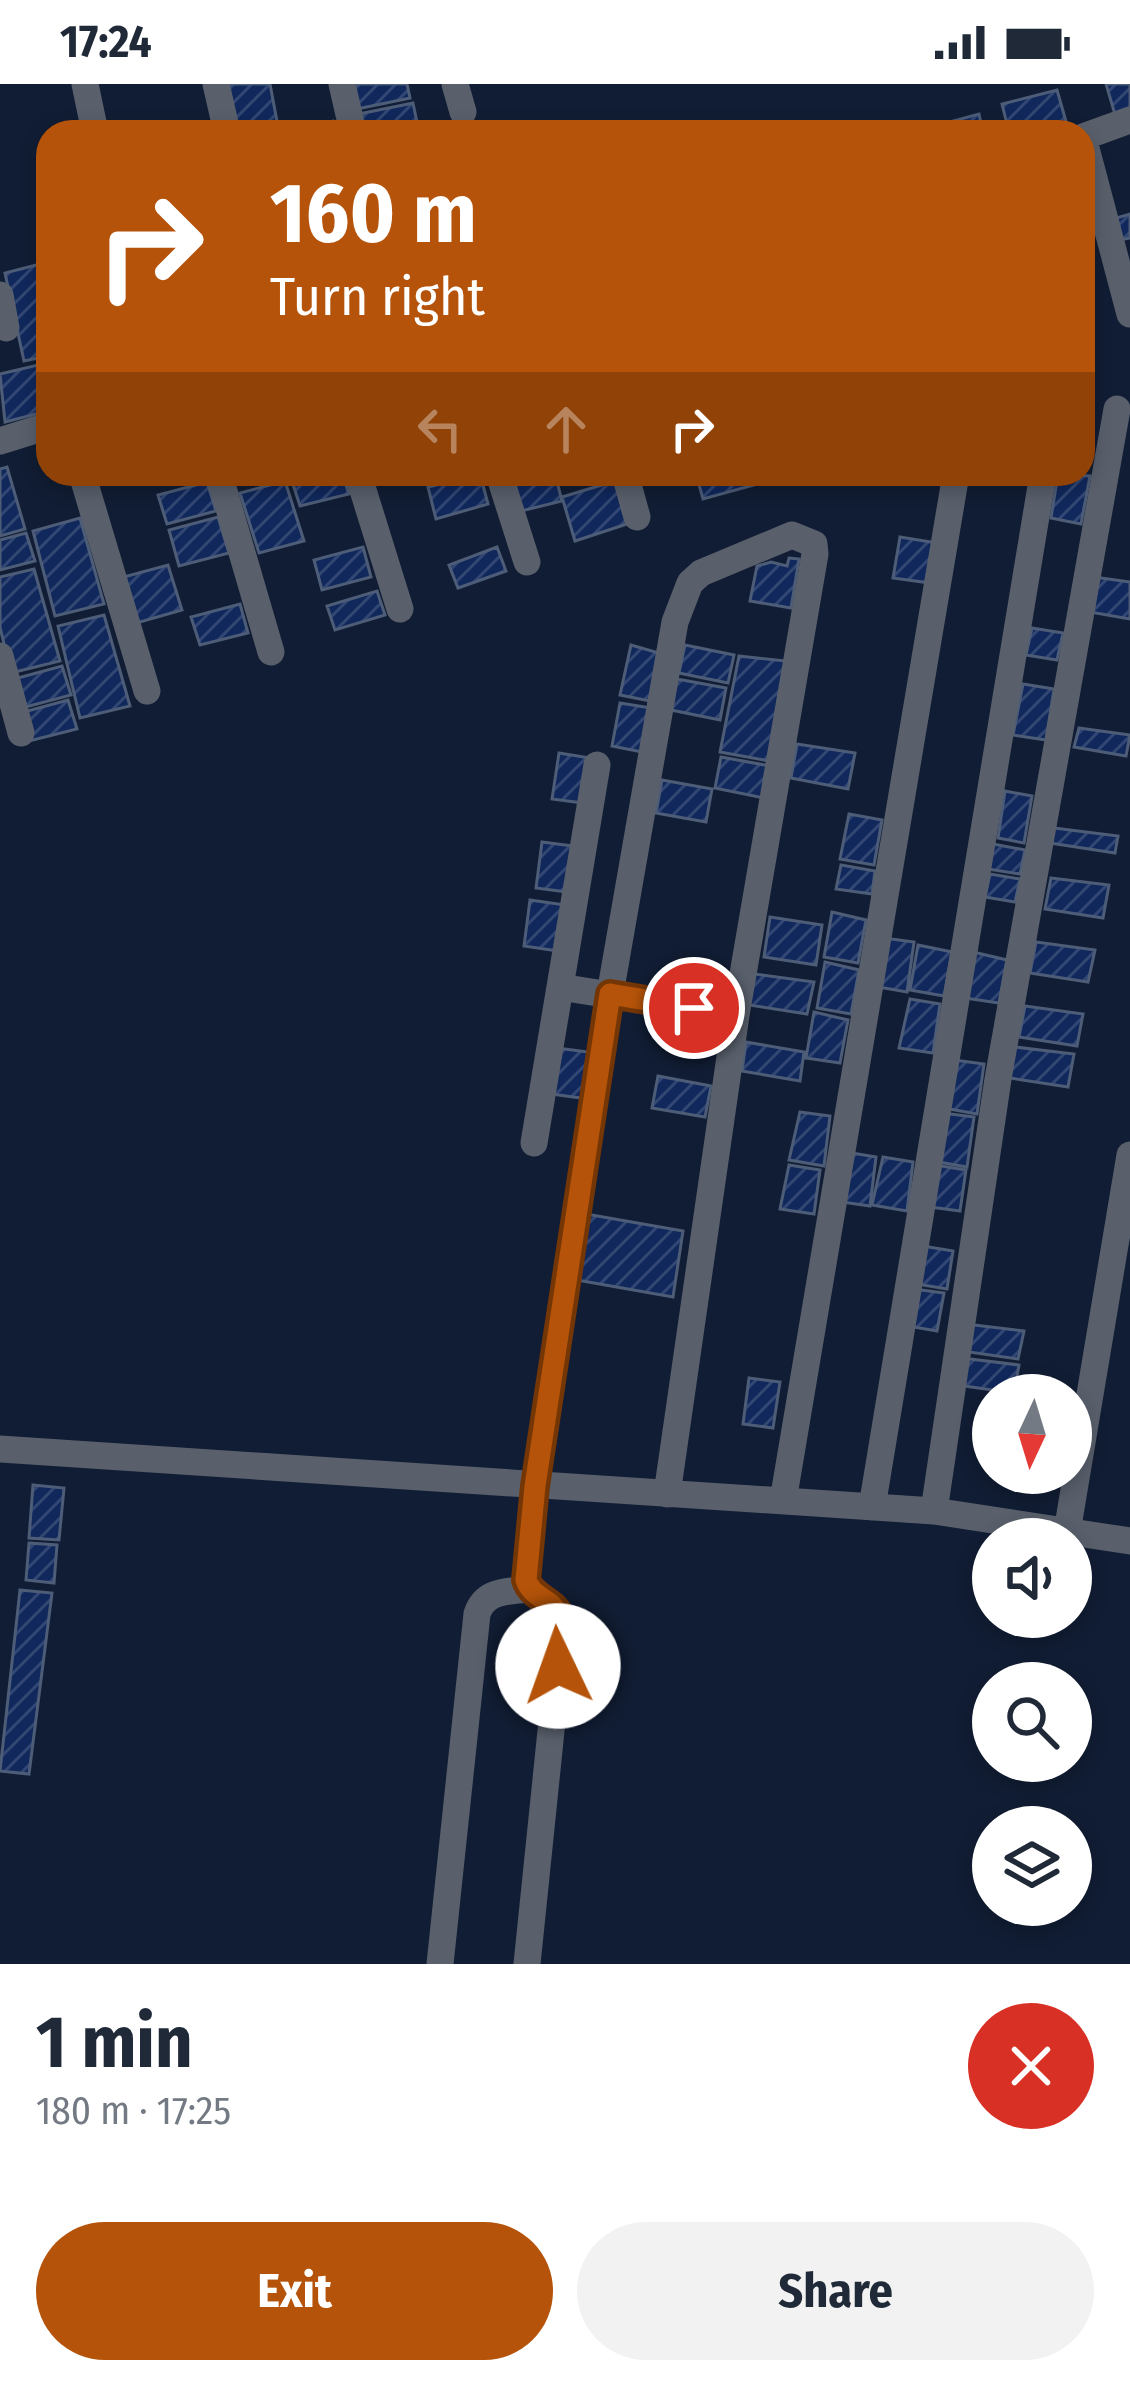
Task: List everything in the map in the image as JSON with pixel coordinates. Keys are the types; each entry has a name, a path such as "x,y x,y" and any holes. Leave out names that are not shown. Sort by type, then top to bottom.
{"street":[{"path":"85,84 92,120"},
{"path":"216,84 224,120"},
{"path":"342,84 350,120"},
{"path":"455,84 464,112"},
{"path":"1095,133 1130,120"},
{"path":"1095,182 1130,314"},
{"path":"0,295 6,328"},
{"path":"934,1511 998,1079 1117,409"},
{"path":"0,441 36,430"},
{"path":"86,486 147,691"},
{"path":"223,486 271,652"},
{"path":"362,486 400,609"},
{"path":"504,486 527,562"},
{"path":"629,486 637,517"},
{"path":"782,1502 954,486"},
{"path":"872,1507 1041,486"},
{"path":"528,1589 535,1486 610,994 675,622 683,598 701,573 792,536 807,538 815,554 736,1015 667,1494"},
{"path":"0,656 21,733"},
{"path":"534,1143 597,765"},
{"path":"560,987 736,1015"},
{"path":"1069,1518 1130,1155"},
{"path":"0,1449 934,1511 978,1518"},
{"path":"1092,1536 1130,1541"},
{"path":"440,1964 477,1614 490,1595 528,1589 553,1606 562,1624 527,1964"}],"building":[{"path":"222,84 270,84 277,120 230,120"},
{"path":"350,84 407,84 410,98 357,109"},
{"path":"1106,84 1130,84 1130,114 1116,118"},
{"path":"1057,90 1066,120 1006,120 1002,104"},
{"path":"413,103 417,120 360,120 359,114"},
{"path":"1130,214 1130,238 1119,240 1113,219"},
{"path":"36,265 36,358 24,361 5,273"},
{"path":"36,365 36,414 5,422 0,374"},
{"path":"7,467 25,529 0,536 0,469"},
{"path":"208,486 216,511 167,524 158,495"},
{"path":"287,486 304,541 259,553 240,493"},
{"path":"294,486 346,486 349,494 300,506"},
{"path":"483,486 488,504 436,519 428,487"},
{"path":"507,486 558,486 562,501 513,513"},
{"path":"616,486 627,524 575,541 562,497"},
{"path":"699,486 750,486 703,499"},
{"path":"1056,486 1088,486 1081,524 1051,518"},
{"path":"218,517 229,553 179,566 169,530"},
{"path":"80,518 104,604 55,616 33,531"},
{"path":"26,533 35,561 0,570 0,540"},
{"path":"900,537 937,543 930,583 893,578"},
{"path":"363,547 371,577 322,590 314,560"},
{"path":"497,547 506,571 458,588 449,565"},
{"path":"789,558 799,559 791,608 750,601 757,566 771,562 787,566"},
{"path":"168,565 182,610 133,624 120,578"},
{"path":"34,569 60,661 11,673 0,627 0,577"},
{"path":"1094,577 1130,582 1130,619 1090,612"},
{"path":"377,591 385,615 335,630 327,606"},
{"path":"240,604 248,633 200,645 191,617"},
{"path":"104,615 130,706 80,718 58,626"},
{"path":"1032,628 1063,633 1057,660 1026,655"},
{"path":"631,645 659,653 650,701 620,695"},
{"path":"685,645 734,655 728,683 679,673"},
{"path":"739,656 786,661 769,761 720,752"},
{"path":"62,666 71,695 22,708 14,679"},
{"path":"677,679 726,688 720,720 671,710"},
{"path":"1023,684 1054,689 1046,740 1013,735"},
{"path":"68,700 77,729 29,741 20,713"},
{"path":"620,703 651,708 642,752 612,746"},
{"path":"1079,728 1130,735 1126,756 1074,747"},
{"path":"797,744 855,753 848,789 791,778"},
{"path":"559,753 590,758 583,803 552,799"},
{"path":"721,757 770,766 764,798 715,788"},
{"path":"662,780 712,789 706,822 656,813"},
{"path":"1005,791 1032,796 1024,843 998,838"},
{"path":"849,814 882,820 874,865 840,859"},
{"path":"1054,828 1118,836 1115,853 1050,843"},
{"path":"542,842 573,846 567,892 536,888"},
{"path":"993,844 1025,850 1020,874 988,869"},
{"path":"841,865 875,871 872,894 836,889"},
{"path":"990,874 1020,879 1015,902 985,897"},
{"path":"1051,878 1109,885 1103,918 1045,909"},
{"path":"530,900 565,905 558,951 524,946"},
{"path":"832,912 866,920 858,963 824,957"},
{"path":"770,917 822,925 816,965 764,957"},
{"path":"884,938 914,942 907,992 873,986"},
{"path":"1036,942 1095,950 1088,982 1030,973"},
{"path":"918,945 952,952 944,996 910,990"},
{"path":"973,952 1007,960 999,1003 965,998"},
{"path":"825,962 859,970 851,1014 817,1008"},
{"path":"755,974 814,982 807,1014 749,1005"},
{"path":"910,999 940,1004 933,1053 899,1048"},
{"path":"1025,1006 1083,1014 1077,1046 1019,1037"},
{"path":"814,1012 848,1020 840,1063 806,1058"},
{"path":"746,1042 804,1052 800,1081 742,1071"},
{"path":"1015,1047 1074,1054 1068,1087 1010,1078"},
{"path":"557,1048 588,1052 581,1098 551,1094"},
{"path":"954,1060 984,1064 977,1114 944,1108"},
{"path":"658,1076 711,1086 705,1117 652,1108"},
{"path":"800,1112 830,1116 824,1166 789,1160"},
{"path":"943,1113 974,1117 967,1167 933,1161"},
{"path":"846,1152 876,1157 870,1206 835,1201"},
{"path":"883,1157 913,1162 907,1211 872,1205"},
{"path":"789,1165 820,1170 814,1214 780,1209"},
{"path":"935,1165 966,1170 960,1211 930,1207"},
{"path":"586,1214 683,1231 673,1297 577,1280"},
{"path":"923,1246 953,1251 947,1289 917,1284"},
{"path":"914,1289 944,1293 937,1331 908,1326"},
{"path":"966,1324 1024,1331 1018,1359 962,1351"},
{"path":"962,1358 1019,1365 1017,1374 972,1374 972,1387 957,1385"},
{"path":"749,1378 780,1382 773,1428 743,1424"},
{"path":"33,1485 64,1488 59,1540 29,1538"},
{"path":"29,1543 57,1545 54,1583 26,1580"},
{"path":"20,1590 52,1593 29,1774 0,1771"}],"route":[{"path":"558,1666 559,1614 528,1589 526,1580 535,1486 610,994 694,1008"}]}
